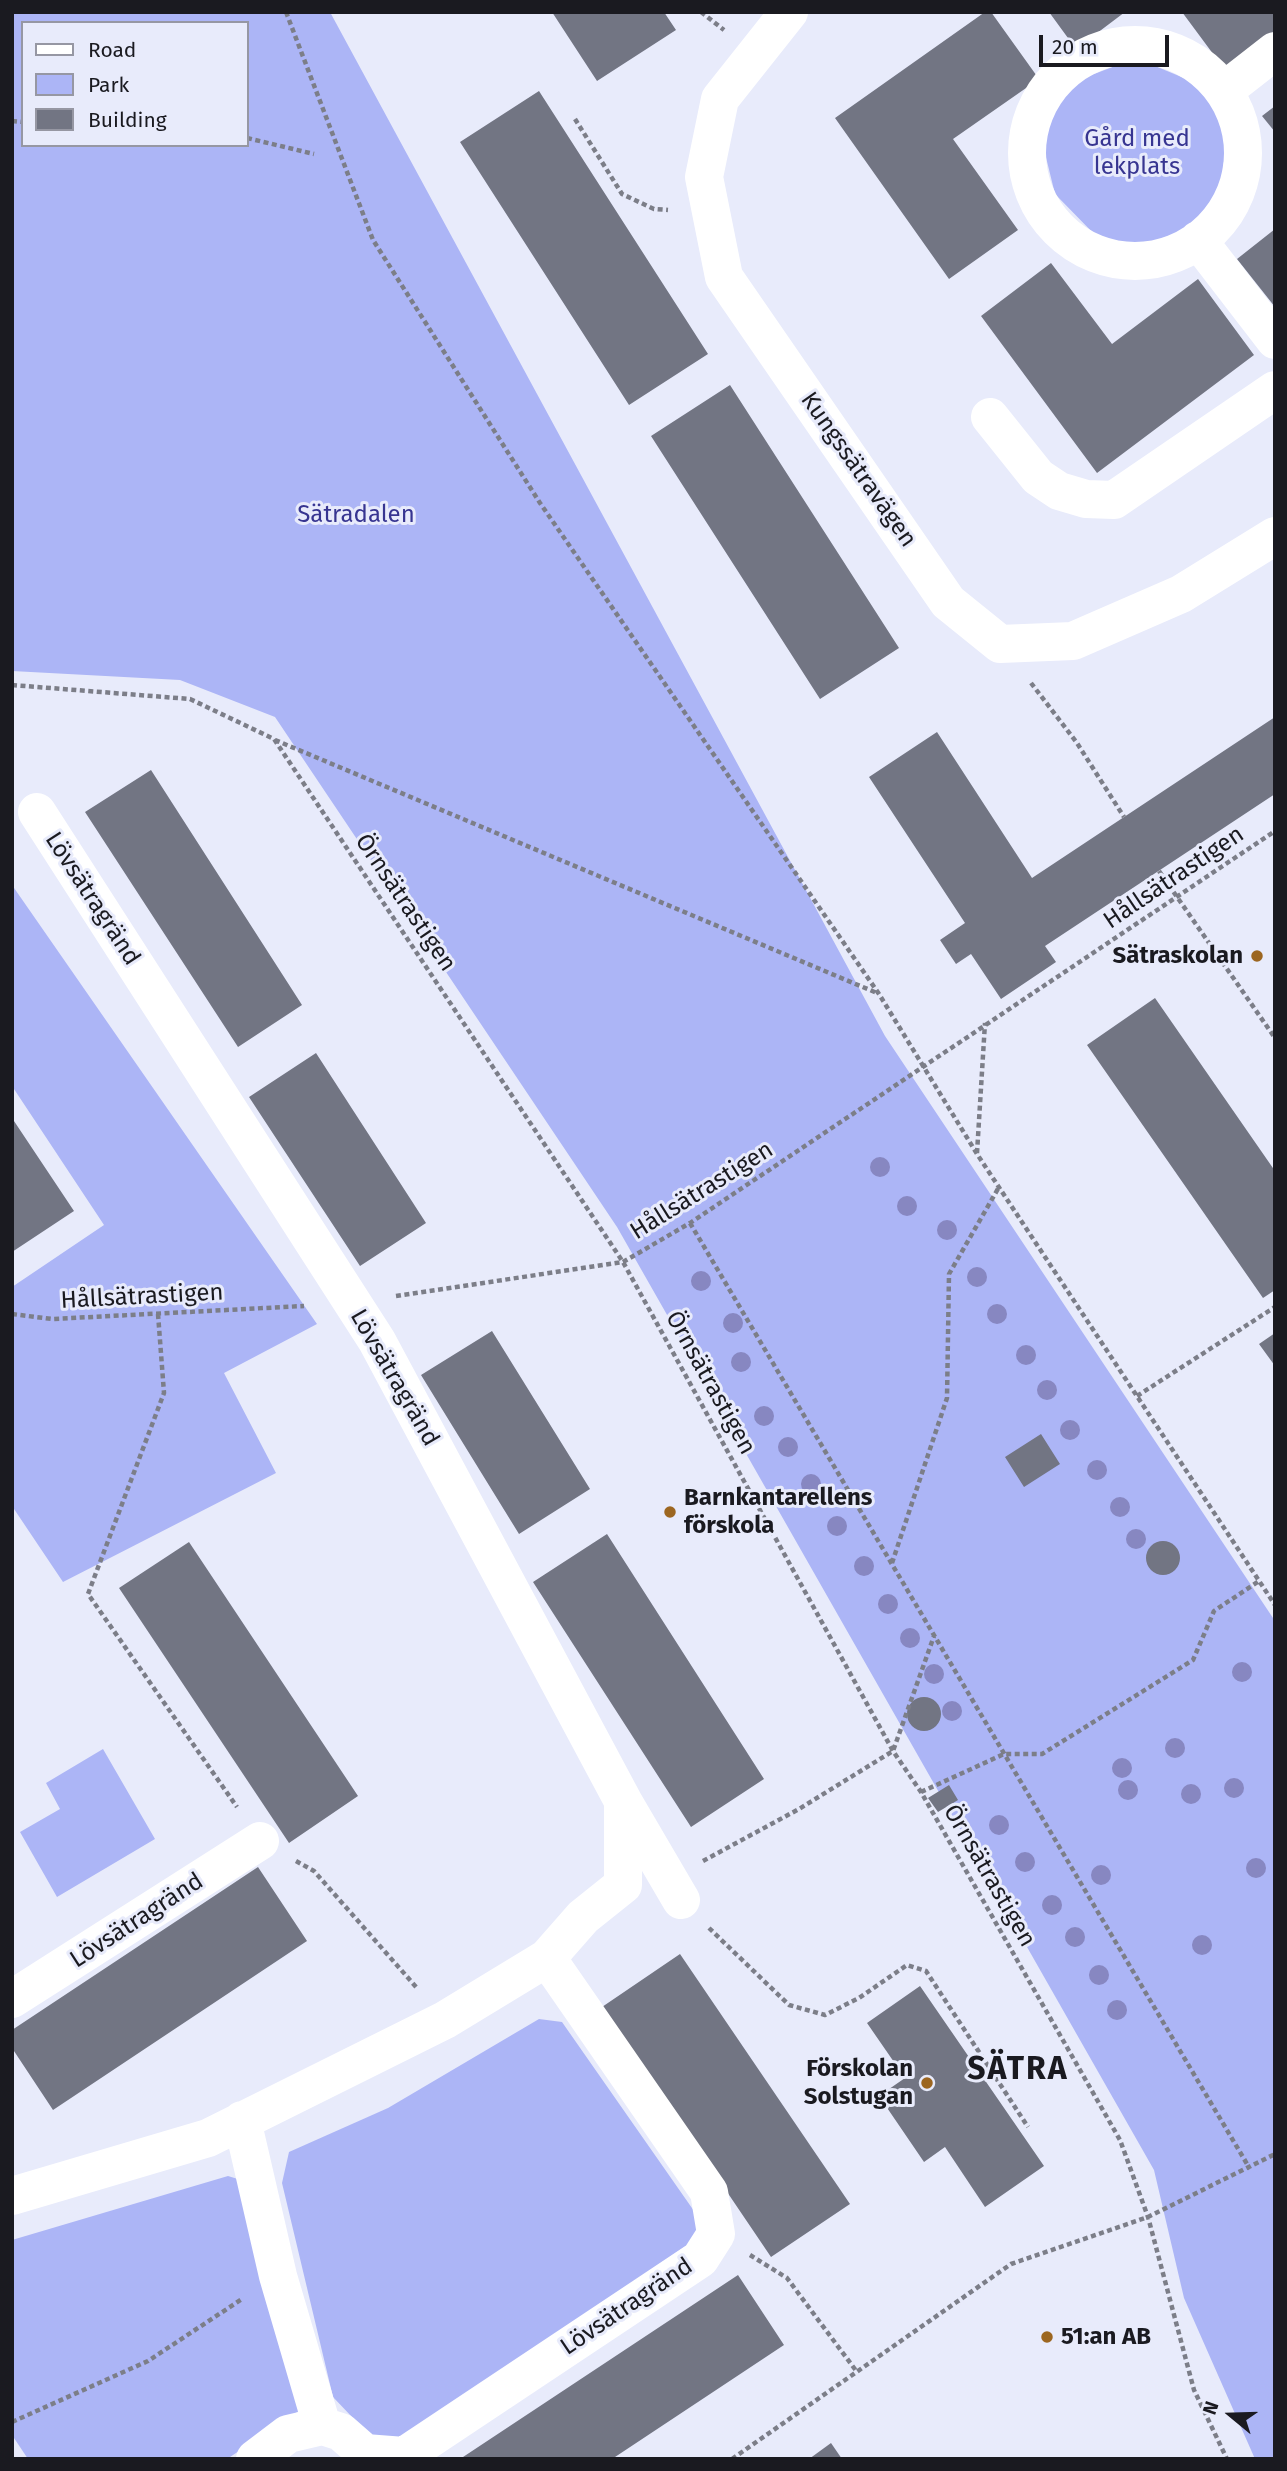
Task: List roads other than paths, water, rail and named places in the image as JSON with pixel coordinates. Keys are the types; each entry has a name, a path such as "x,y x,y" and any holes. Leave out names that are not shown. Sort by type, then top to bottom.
{"street":[{"name":"Kungssätravägen","path":"789,12 720,99 704,177 724,276 948,602 1000,644 1073,641 1181,594 1275,536"},
{"path":"1148,44 1191,59 1225,90 1242,131 1242,177 1223,218 1198,240 1188,248 1145,262 1100,257 1061,233 1035,196 1026,152 1036,107 1063,71 1102,48 1148,44"},
{"path":"1225,90 1275,51"},
{"path":"1198,240 1275,340"},
{"path":"990,417 1038,477 1059,491 1086,499 1114,500 1275,390"},
{"name":"Lövsätragränd","path":"12,2196 208,2138 445,2021 547,1958 583,1917 622,1885 623,1801 377,1340 37,812"},
{"path":"623,1801 662,1863 681,1900"},
{"name":"Lövsätragränd","path":"12,1999 260,1841"},
{"name":"Lövsätragränd","path":"322,2426 341,2432 365,2454 404,2456 699,2259 716,2234 709,2192 547,1958"},
{"path":"242,2120 278,2276 322,2426 288,2434 255,2459"}],"place":[{"name":"Sätraskolan","path":"1257,956"},
{"name":"Barnkantarellens förskola","path":"670,1512"},
{"name":"Förskolan Solstugan","path":"927,2083"},
{"name":"51:an AB","path":"1047,2337"}],"district":[{"name":"SÄTRA","path":"1018,2070"}],"park label":[{"name":"Gård med lekplats","path":"1137,153"},
{"name":"Sätradalen","path":"356,515"}]}
